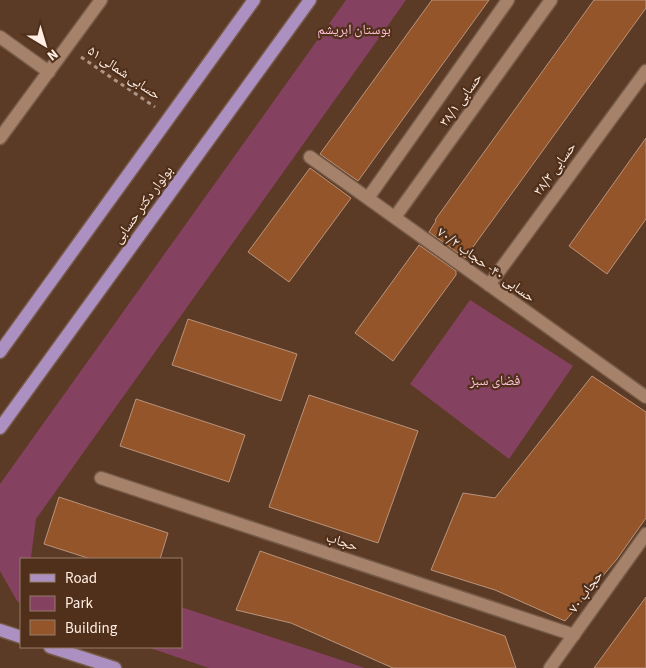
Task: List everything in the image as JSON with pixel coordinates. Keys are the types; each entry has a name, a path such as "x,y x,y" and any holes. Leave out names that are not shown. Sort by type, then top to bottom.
{"main road":[{"path":"0,352 254,0"},
{"name":"بولوار دکتر حسابی","path":"0,428 310,0"},
{"path":"2,629 20,637"},
{"path":"53,648 116,668"}],"street":[{"path":"0,138 101,0"},
{"name":"حسابی ۳۸/۱","path":"368,198 508,0"},
{"name":"حسابی ۳۸/۱","path":"395,218 551,0"},
{"path":"0,37 49,72"},
{"name":"حسابی ۳۸/۳","path":"488,285 646,71"},
{"name":"حسابی ۴۰- حجاب ۷۰/۲","path":"310,157 646,397"},
{"name":"حجاب","path":"101,478 574,635"},
{"name":"حجاب ۷۰","path":"550,668 646,534"}],"path":[{"name":"حسابی شمالی ۵۱","path":"66,48 170,117"}],"green space":[{"name":"بوستان ابریشم","path":"346,0 406,0 36,519 31,557 34,558 20,558 20,602 17,601 0,571 0,484"},
{"name":"فضای سبز","path":"470,300 573,366 509,459 410,384"},
{"path":"182,607 365,668 209,668 150,648 182,648"}],"building":[{"path":"432,0 489,0 358,181 320,154"},
{"path":"594,0 646,0 646,8 465,258 429,232 435,220"},
{"path":"646,138 646,219 607,274 569,246"},
{"path":"310,168 351,198 289,282 248,252"},
{"path":"419,245 456,271 456,275 393,361 355,333"},
{"path":"188,319 297,354 281,401 172,365"},
{"path":"592,376 646,412 646,518 617,559 565,621 495,590 431,570 463,493 495,498"},
{"path":"309,395 418,431 378,543 269,507"},
{"path":"136,399 245,435 229,482 120,446"},
{"path":"59,497 168,533 160,558 88,558 44,544"},
{"path":"260,551 505,636 516,668 393,668 291,623 236,610"},
{"path":"646,597 646,668 594,668"}]}
